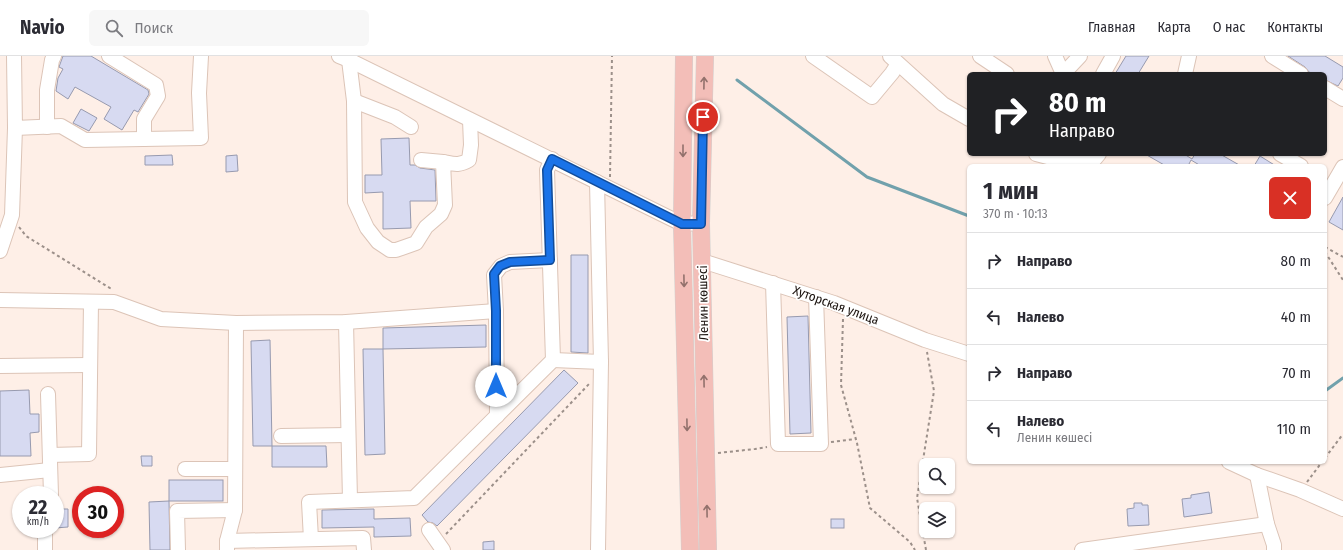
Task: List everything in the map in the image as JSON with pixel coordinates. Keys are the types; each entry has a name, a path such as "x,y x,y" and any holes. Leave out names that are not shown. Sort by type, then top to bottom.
{"main road":[{"name":"Ленин көшесі","path":"684,56 682,224 690,550"},
{"name":"Ленин көшесі","path":"705,56 701,224 708,550"}],"street":[{"path":"0,252 12,215 15,128 14,56"},
{"path":"41,127 52,60 54,56"},
{"path":"109,56 156,85 158,96 144,119 144,139"},
{"path":"15,128 61,126 85,140 201,138 199,93 201,56"},
{"path":"813,56 872,97 892,74 894,60"},
{"path":"980,56 1004,72"},
{"path":"1055,56 1063,72"},
{"path":"1065,72 1080,56"},
{"path":"1104,72 1113,56"},
{"path":"1185,72 1189,56"},
{"path":"1272,56 1298,72"},
{"path":"344,58 682,224 701,224"},
{"path":"344,58 354,101 354,202 367,228 378,242 390,250 396,250 416,243 426,228 441,214 445,205 443,162"},
{"path":"894,60 943,104 967,118"},
{"path":"1327,89 1343,100"},
{"path":"354,101 395,117 412,127"},
{"path":"421,160 462,164 468,160 471,145 470,120"},
{"path":"1044,156 1063,161 1094,160 1097,156"},
{"path":"1284,156 1298,164"},
{"path":"311,539 309,502 414,498 553,360 547,170 552,159"},
{"path":"1329,182 1343,167"},
{"path":"598,550 603,185"},
{"path":"497,416 496,311 494,274 500,266 510,262 550,260"},
{"name":"Хуторская улица","path":"702,261 843,306 925,340 967,353"},
{"path":"773,283 778,444 820,444 816,297"},
{"path":"0,300 114,302 161,319 236,323 346,322 496,311"},
{"path":"50,455 89,454 91,302"},
{"path":"346,322 350,500"},
{"path":"236,323 235,510 227,546 273,545 311,539 363,538 364,550"},
{"path":"553,360 601,367"},
{"path":"0,366 89,365"},
{"path":"48,394 51,486"},
{"path":"281,436 348,435"},
{"path":"1233,464 1257,475 1300,490 1343,509"},
{"path":"185,468 235,469"},
{"path":"0,475 50,470"},
{"path":"1257,475 1274,550"},
{"path":"178,550 177,511 235,510"},
{"path":"1082,550 1267,524"},
{"path":"429,530 440,546"},
{"path":"44,538 45,550"}],"path":[{"path":"603,185 612,56"},
{"path":"12,215 26,236 114,290 114,302"},
{"path":"1327,248 1343,257"},
{"path":"1327,255 1343,280"},
{"path":"843,306 841,385 856,439 870,508 910,542 915,550"},
{"path":"925,340 934,391 917,498 926,550"},
{"path":"440,546 601,367"},
{"path":"1327,455 1343,434"},
{"path":"820,444 856,439"},
{"path":"718,453 755,449 778,444"},
{"path":"1300,490 1320,464"}],"building":[{"path":"63,56 91,56 148,90 149,94 138,112 134,110 122,130 104,119 111,107 75,87 68,99 56,91 58,78 63,69 59,67"},
{"path":"1126,56 1149,56 1139,72 1116,72"},
{"path":"1288,56 1325,56 1343,67 1343,78 1338,86 1327,81 1327,72 1309,72 1305,67"},
{"path":"81,109 97,118 89,131 73,123"},
{"path":"409,138 410,165 435,170 436,201 410,201 411,228 383,229 383,192 365,193 365,175 382,175 381,139"},
{"path":"172,155 173,165 145,165 145,156"},
{"path":"237,155 238,171 226,172 226,156"},
{"path":"1148,156 1187,156 1192,159 1194,156 1224,156 1238,164 1198,164 1191,160 1189,164 1162,164"},
{"path":"1260,156 1273,164 1255,164"},
{"path":"1343,197 1343,230 1329,222"},
{"path":"571,255 588,255 588,353 571,352"},
{"path":"808,316 811,433 790,434 787,317"},
{"path":"486,325 486,347 383,349 383,328"},
{"path":"270,340 272,446 253,446 251,341"},
{"path":"363,349 383,349 385,454 365,455"},
{"path":"564,370 578,383 437,526 428,522 422,515"},
{"path":"29,390 30,414 39,414 39,432 30,433 31,456 0,456 0,391"},
{"path":"272,446 326,446 327,467 272,467"},
{"path":"141,456 152,456 152,466 142,466"},
{"path":"169,480 223,480 223,501 169,501"},
{"path":"1209,492 1212,513 1184,517 1182,499 1191,498 1191,495"},
{"path":"169,501 170,550 150,550 149,502"},
{"path":"1134,503 1148,505 1149,525 1128,526 1127,509 1134,508"},
{"path":"64,509 68,509 68,527 64,527"},
{"path":"374,509 374,519 410,518 411,536 374,537 374,527 322,528 322,510"},
{"path":"831,519 844,519 844,528 831,528"},
{"path":"494,541 494,550 483,550 483,542"}],"waterway":[{"path":"737,80 867,177 967,215"},
{"path":"1327,390 1343,378"}],"route":[{"path":"496,386 496,311 494,274 500,266 510,262 550,260 547,170 552,159 682,224 701,224 703,117"}]}
